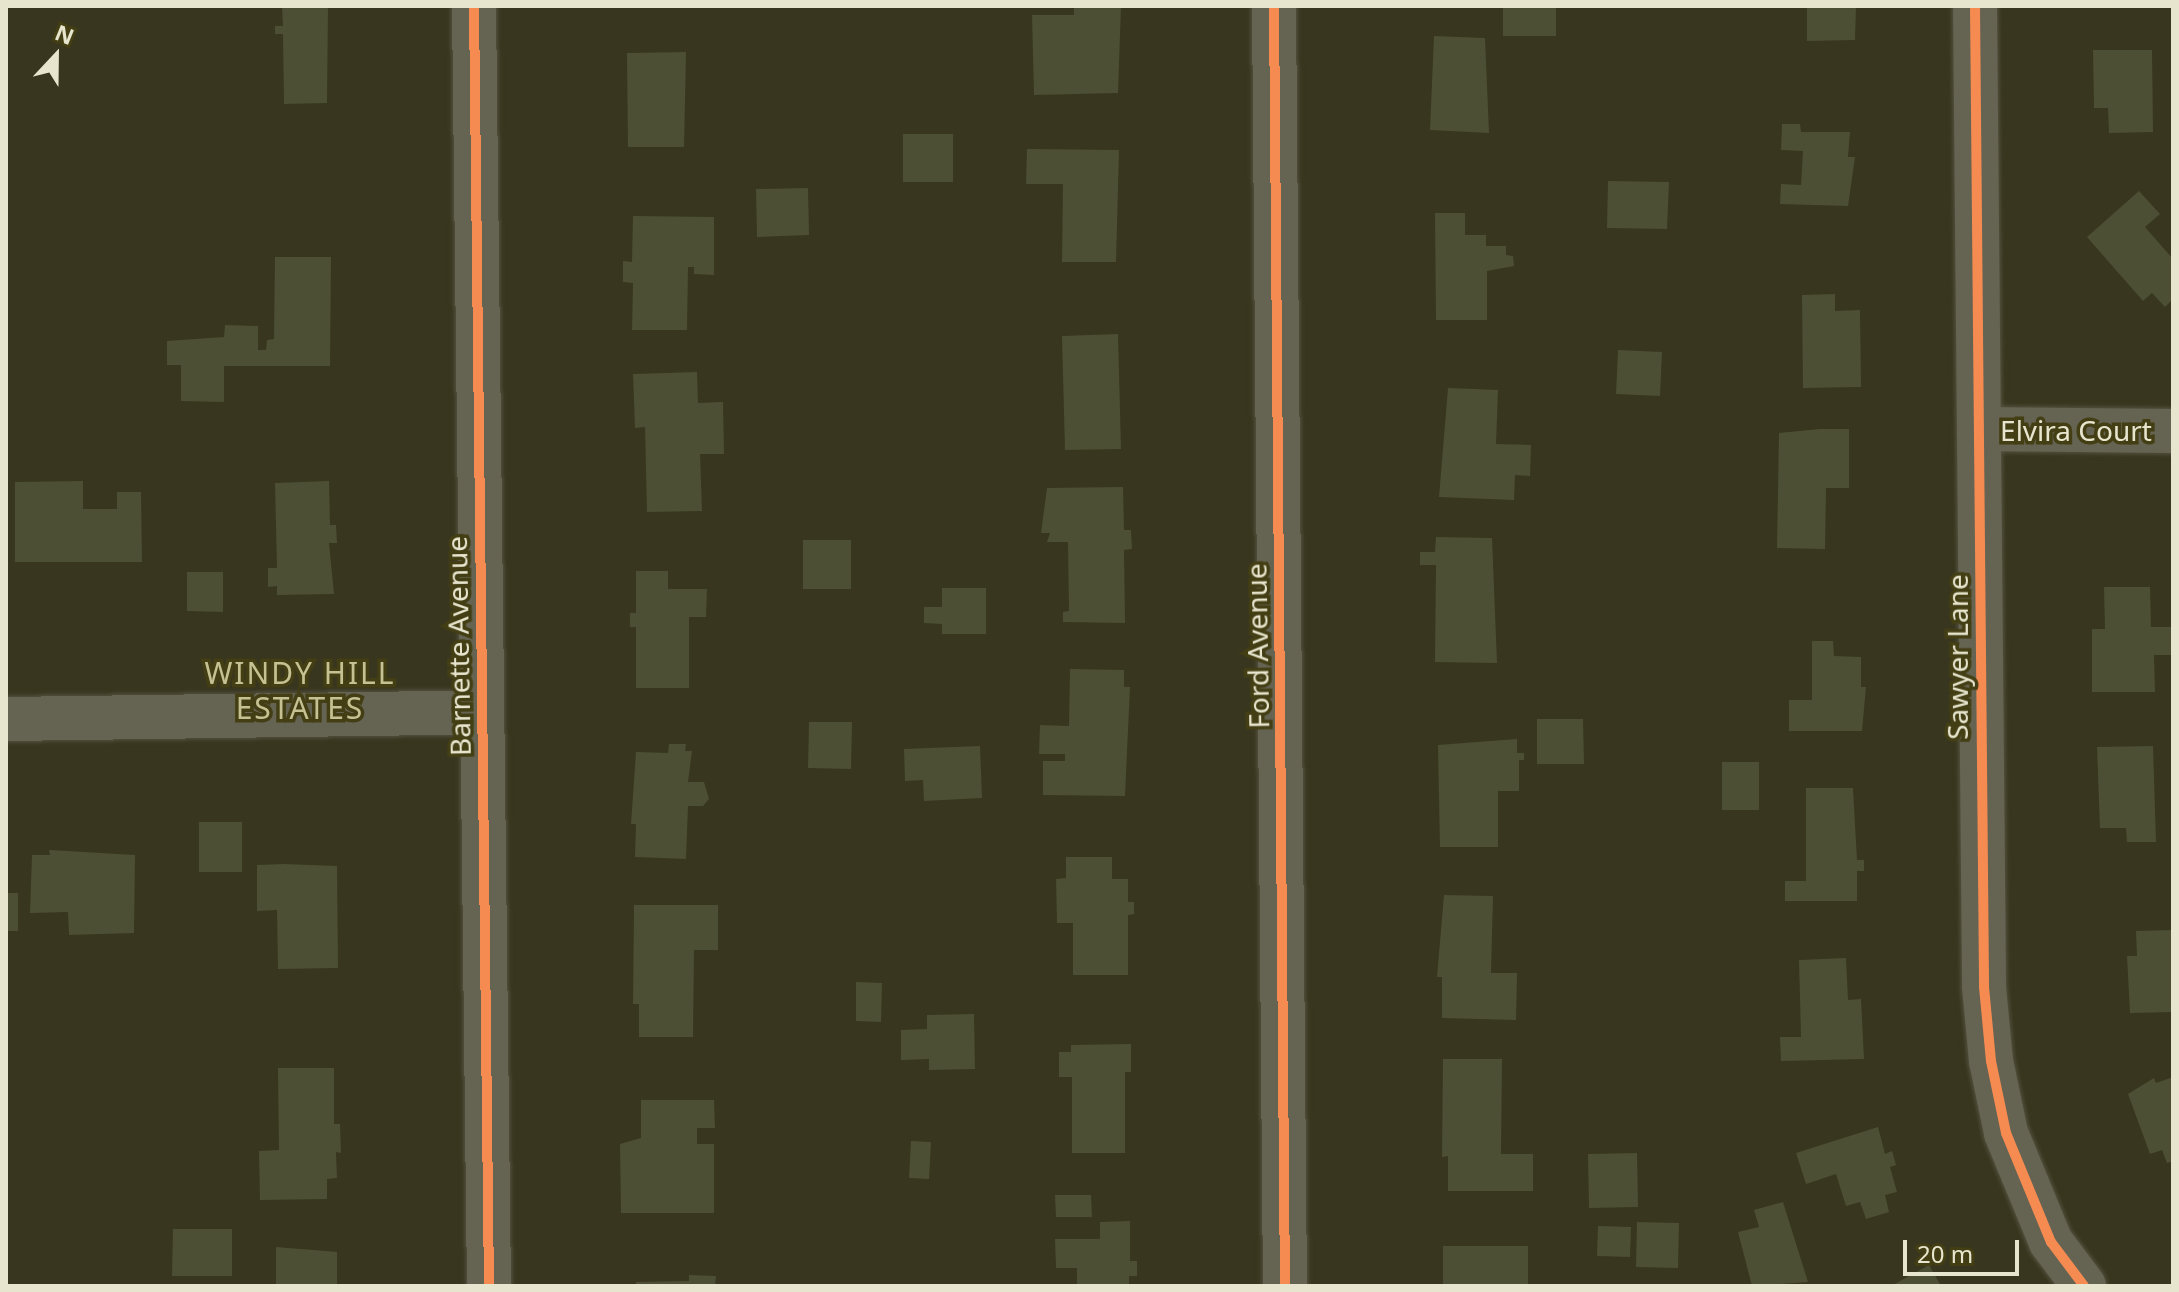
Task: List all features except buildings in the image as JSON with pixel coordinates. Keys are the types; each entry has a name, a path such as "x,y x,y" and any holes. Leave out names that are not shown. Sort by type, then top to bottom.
{"street":[{"name":"Barnette Avenue","path":"474,6 489,1286"},
{"name":"Ford Avenue","path":"1274,6 1285,1286"},
{"name":"Sawyer Lane","path":"1975,6 1984,987 1991,1061 2025,1189 2051,1242 2084,1286"},
{"name":"Elvira Court","path":"1979,429 2173,431"},
{"path":"6,719 482,712"}],"cycle path":[{"path":"474,6 489,1286"},
{"path":"1274,6 1285,1286"},
{"path":"1975,6 1984,987 1991,1061 2006,1133 2051,1242 2084,1286"}],"district":[{"name":"WINDY HILL ESTATES","path":"300,690"}]}
